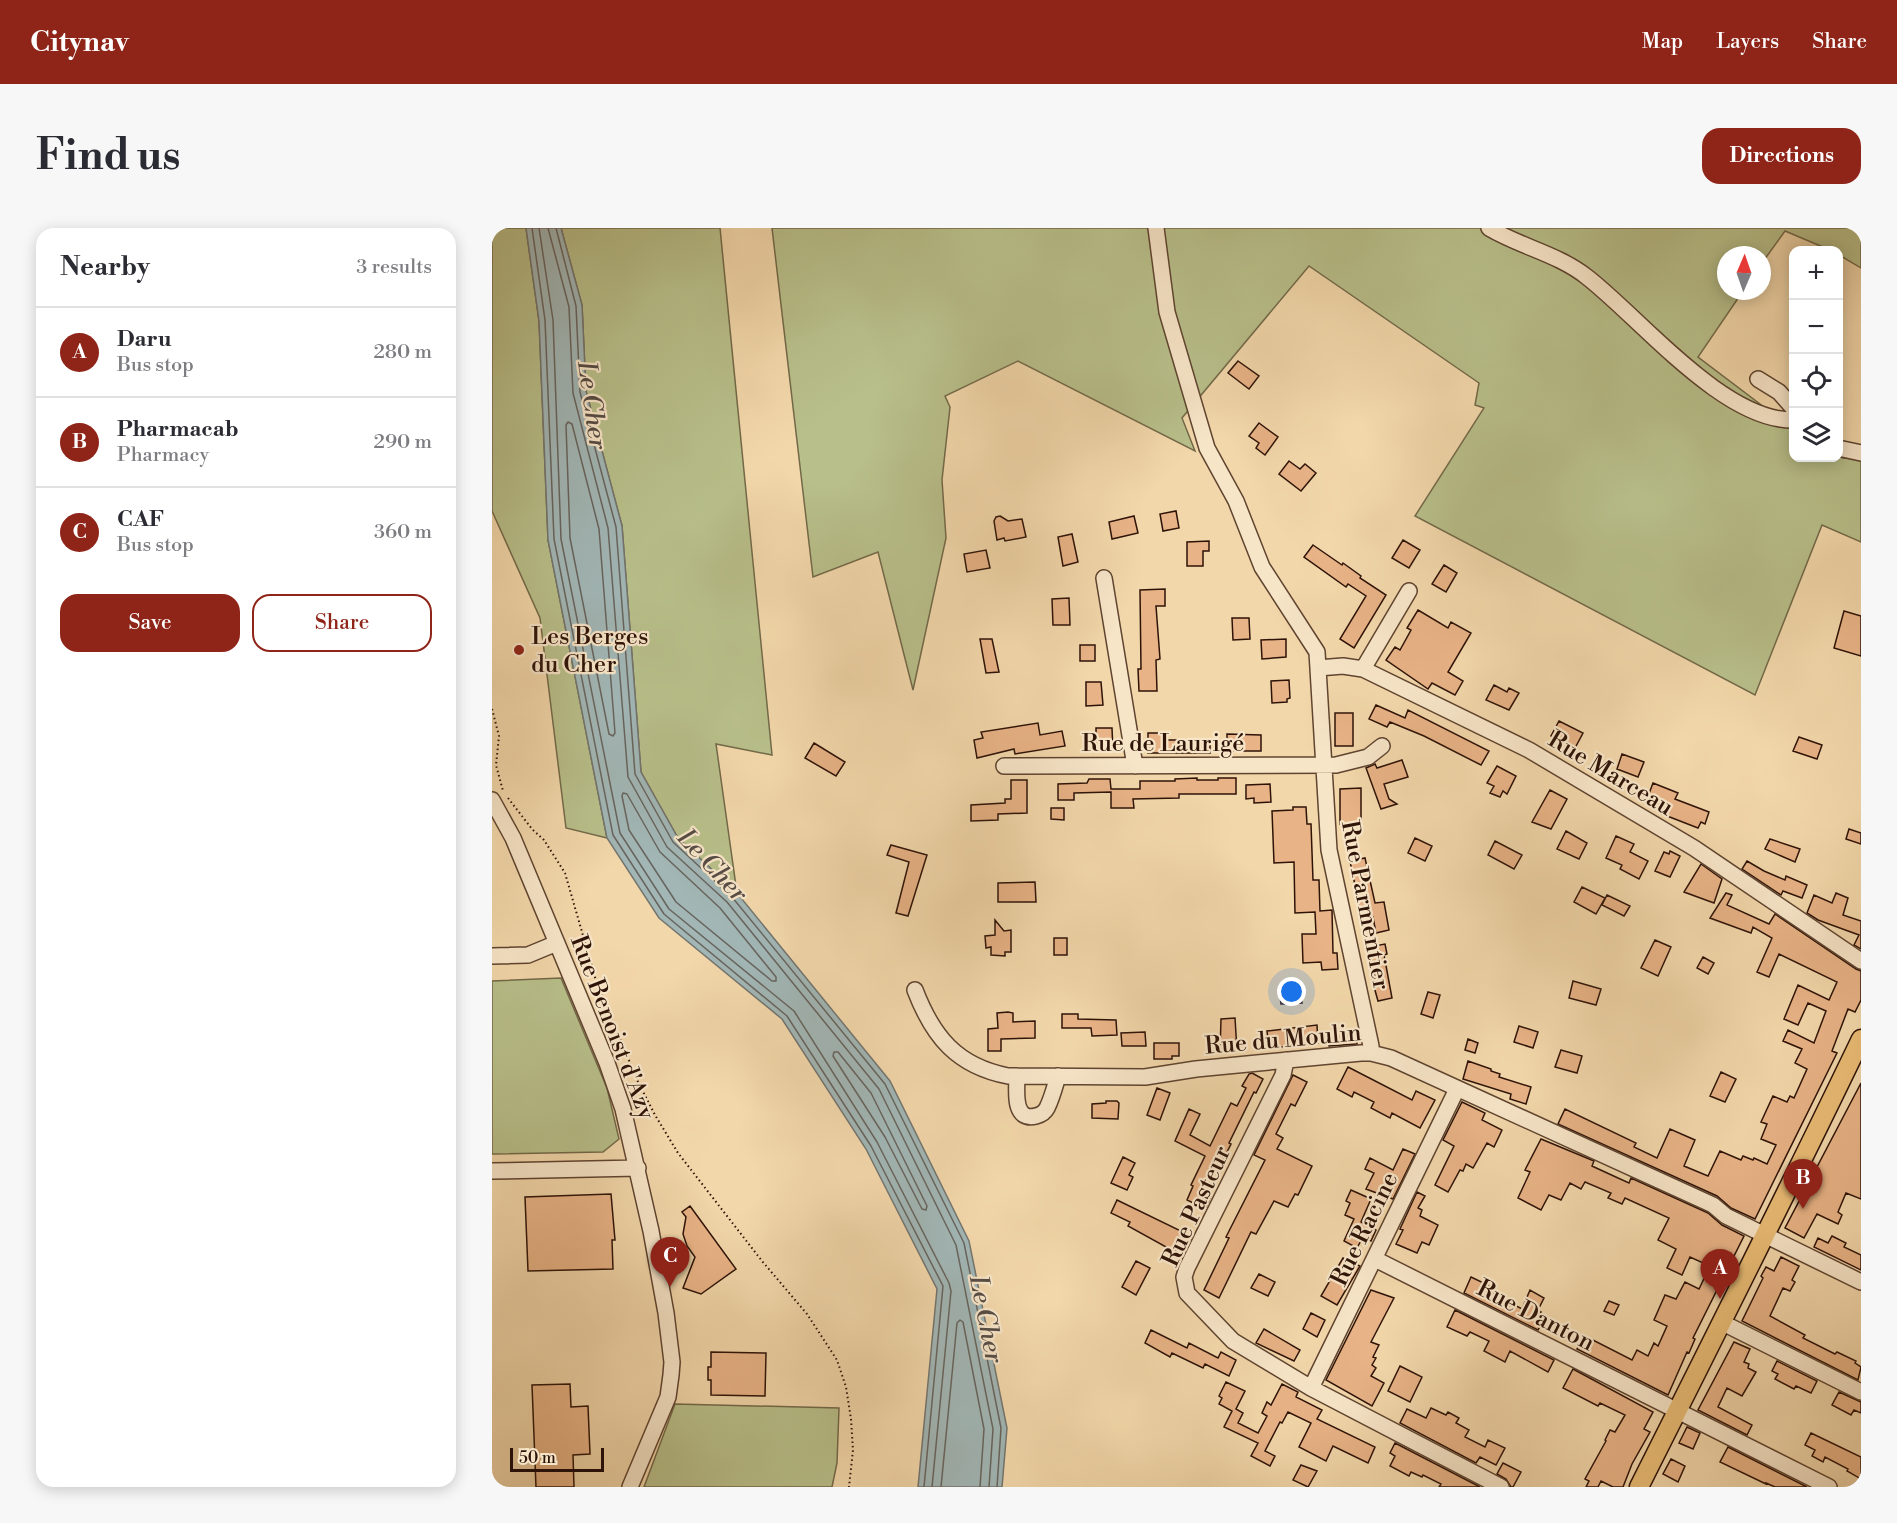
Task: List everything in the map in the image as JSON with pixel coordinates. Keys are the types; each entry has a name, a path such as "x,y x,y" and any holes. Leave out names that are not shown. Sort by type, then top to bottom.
{"main road":[{"path":"1639,1487 1803,1161 1861,1039"}],"street":[{"name":"Rue Parmentier","path":"1156,228 1167,312 1208,448 1236,501 1262,567 1317,652 1329,850 1371,1053"},
{"path":"1490,228 1548,254 1586,276 1689,368 1730,400 1759,414 1789,419"},
{"path":"1758,379 1779,392 1793,408"},
{"path":"1843,450 1861,453"},
{"path":"1104,578 1135,766"},
{"path":"1363,669 1409,591"},
{"name":"Rue Marceau","path":"1318,668 1343,666 1363,669 1528,750 1694,848 1861,961"},
{"path":"1323,765 1336,765 1368,757 1382,746"},
{"name":"Rue de Laurigé","path":"1004,766 1323,765"},
{"name":"Rue Benoist d'Azy","path":"492,800 513,838 624,1109 656,1255 672,1362 668,1397 630,1487"},
{"path":"492,957 528,955 557,943"},
{"name":"Rue du Moulin","path":"915,990 925,1016 936,1034 953,1051 974,1065 990,1072 1017,1076 1145,1077 1196,1069 1371,1053 1391,1058 1713,1205 1726,1216 1861,1281"},
{"name":"Rue Pasteur","path":"1286,1060 1283,1075 1187,1268 1184,1286 1187,1293 1233,1341 1311,1388"},
{"path":"1017,1076 1016,1102 1019,1111 1028,1117 1038,1116 1046,1110 1058,1076"},
{"name":"Rue Racine","path":"1311,1388 1458,1089"},
{"path":"492,1172 638,1168"},
{"name":"Rue Danton","path":"1375,1258 1829,1487"},
{"path":"1721,1322 1861,1392"},
{"path":"1311,1388 1501,1487"}],"path":[{"path":"492,709 499,736 494,764 502,788 513,806 544,840 565,873 597,984 638,1082 655,1115 678,1153 762,1261 807,1314 837,1360 846,1387 851,1419 853,1450 849,1487"}],"green space":[{"path":"492,228 526,228 539,321 548,540 607,838 566,828 540,618 492,511"},
{"path":"561,228 720,228 772,755 716,744 737,893 678,838 641,772 622,526 586,391 582,305"},
{"path":"772,228 1861,228 1861,268 1843,257 1843,246 1821,246 1785,231 1771,250 1771,246 1717,246 1717,300 1737,300 1698,357 1789,426 1789,462 1843,462 1843,458 1861,459 1861,542 1822,525 1755,695 1415,516 1484,408 1475,405 1479,383 1309,266 1182,418 1195,451 1018,361 945,396 950,407 942,480 946,538 913,690 878,552 813,577"},
{"path":"561,978 607,1088 619,1139 603,1152 492,1154 492,981"},
{"path":"675,1404 839,1408 837,1463 832,1487 644,1487"}],"water":[{"path":"526,228 561,228 582,305 586,391 622,526 641,772 678,838 737,893 890,1081 969,1241 1007,1428 1002,1487 918,1487 937,1289 866,1149 782,1019 659,918 607,838 548,540 539,321"}],"building":[{"path":"1238,361 1259,376 1249,389 1228,373"},
{"path":"1259,423 1278,437 1265,455 1256,448 1259,443 1249,436"},
{"path":"1289,461 1300,469 1305,464 1316,473 1301,491 1279,474"},
{"path":"1176,511 1179,528 1163,531 1160,514"},
{"path":"1000,516 1008,521 1022,519 1026,537 1005,541 1004,538 997,540 994,521"},
{"path":"1134,516 1138,533 1112,539 1109,522"},
{"path":"1072,534 1078,562 1063,566 1058,537"},
{"path":"1403,540 1420,550 1409,568 1392,558"},
{"path":"1209,541 1209,551 1203,551 1203,566 1187,566 1187,542"},
{"path":"1313,545 1342,565 1343,563 1361,576 1360,578 1386,595 1354,648 1340,639 1366,596 1348,584 1346,587 1304,557"},
{"path":"986,550 990,568 967,572 964,554"},
{"path":"1444,565 1457,573 1446,592 1432,584"},
{"path":"1165,589 1165,606 1156,606 1160,659 1156,660 1157,691 1139,691 1140,590"},
{"path":"1069,598 1070,625 1053,625 1052,599"},
{"path":"1418,610 1448,628 1451,622 1471,633 1448,672 1463,681 1455,695 1432,683 1428,689 1386,660 1395,647 1400,650 1411,630 1407,628"},
{"path":"1844,611 1861,616 1861,656 1834,648"},
{"path":"1232,618 1249,618 1250,639 1233,640"},
{"path":"980,639 992,639 999,672 986,673"},
{"path":"1286,639 1286,657 1262,659 1261,640"},
{"path":"1080,645 1095,645 1095,661 1080,661"},
{"path":"1289,680 1290,698 1287,702 1272,703 1271,681"},
{"path":"1086,682 1101,682 1103,705 1086,706"},
{"path":"1494,685 1507,692 1509,688 1519,693 1509,710 1486,700"},
{"path":"1376,705 1405,718 1408,710 1489,751 1481,765 1424,736 1390,722 1387,727 1369,719"},
{"path":"1335,713 1353,713 1353,746 1335,746"},
{"path":"1559,721 1583,733 1575,748 1551,736"},
{"path":"1038,723 1040,735 1062,731 1065,746 1015,754 1014,749 977,758 974,740 983,738 981,732"},
{"path":"1096,728 1112,728 1113,751 1096,751"},
{"path":"1148,733 1163,733 1163,740 1210,740 1210,753 1148,753"},
{"path":"1227,734 1261,735 1261,751 1227,749"},
{"path":"1799,737 1822,745 1817,759 1793,751"},
{"path":"814,743 845,762 836,776 805,758"},
{"path":"1622,754 1644,762 1638,777 1617,769"},
{"path":"1402,760 1408,777 1384,784 1389,799 1397,804 1381,809 1366,768 1375,764 1377,768"},
{"path":"1497,766 1516,776 1507,794 1503,791 1500,797 1490,793 1494,786 1487,783"},
{"path":"1197,778 1197,780 1218,780 1218,778 1236,778 1236,794 1179,794 1179,798 1133,799 1134,808 1111,808 1111,792 1074,793 1074,800 1058,800 1058,784 1087,783 1089,779 1110,779 1111,789 1140,789 1140,781 1175,781 1175,779"},
{"path":"1011,780 1027,780 1027,813 998,814 998,820 971,821 971,805 1005,803 1005,799 1011,799"},
{"path":"1653,783 1678,793 1675,799 1709,812 1705,824 1701,822 1698,828 1662,814 1665,806 1647,799"},
{"path":"1270,784 1271,802 1254,803 1254,798 1246,799 1246,785"},
{"path":"1361,788 1361,824 1340,824 1340,789"},
{"path":"1550,790 1567,799 1551,829 1532,822"},
{"path":"1293,807 1306,807 1307,824 1311,824 1313,880 1319,880 1320,911 1332,910 1333,953 1337,953 1338,969 1322,970 1321,962 1303,963 1302,934 1316,934 1315,912 1295,913 1294,862 1274,863 1272,811 1293,810"},
{"path":"1051,808 1064,808 1064,820 1051,819"},
{"path":"1849,829 1861,833 1861,844 1846,839"},
{"path":"1566,831 1587,843 1579,859 1557,849"},
{"path":"1616,836 1634,844 1630,852 1648,861 1639,879 1620,869 1622,865 1606,858"},
{"path":"1415,838 1432,846 1425,861 1408,853"},
{"path":"1770,839 1800,849 1795,862 1765,849"},
{"path":"1495,841 1522,855 1514,869 1488,855"},
{"path":"891,845 927,855 908,916 896,913 909,862 887,855"},
{"path":"1670,851 1680,856 1670,877 1655,871 1664,852 1669,854"},
{"path":"1365,858 1375,903 1384,902 1389,930 1376,933 1373,917 1362,919 1350,861"},
{"path":"1747,861 1785,880 1786,876 1807,885 1802,898 1783,891 1781,895 1742,869"},
{"path":"1701,864 1722,879 1714,903 1684,892"},
{"path":"1035,882 1036,902 998,902 998,883"},
{"path":"1582,887 1605,898 1596,914 1574,902"},
{"path":"1726,893 1732,895 1727,905 1769,924 1775,914 1861,971 1861,1000 1855,1012 1848,1009 1832,1051 1837,1053 1755,1219 1731,1208 1717,1196 1558,1124 1565,1109 1636,1143 1634,1147 1657,1158 1670,1129 1695,1140 1684,1166 1708,1176 1720,1151 1741,1160 1743,1156 1767,1164 1776,1145 1761,1139 1767,1124 1761,1122 1773,1096 1787,1102 1790,1096 1794,1098 1807,1069 1795,1063 1802,1049 1783,1041 1788,1030 1814,1043 1826,1011 1808,1003 1798,1025 1784,1019 1798,985 1829,1000 1837,982 1779,954 1769,977 1757,972 1772,938 1753,927 1751,933 1710,918"},
{"path":"1836,893 1848,898 1843,915 1861,921 1861,949 1854,945 1859,935 1818,920 1807,913 1814,895 1832,903"},
{"path":"1607,895 1630,906 1624,916 1602,905"},
{"path":"995,920 1004,931 1011,930 1011,952 1005,952 1005,956 991,955 991,947 986,948 985,936 995,935"},
{"path":"1054,938 1067,938 1067,955 1054,955"},
{"path":"1655,940 1671,947 1658,976 1641,968"},
{"path":"1385,944 1387,954 1384,955 1392,998 1378,1001 1371,976 1375,975 1369,947"},
{"path":"1703,957 1714,963 1708,974 1697,968"},
{"path":"1573,981 1601,989 1596,1005 1569,998"},
{"path":"1300,986 1302,1003 1281,1004 1279,987"},
{"path":"1428,992 1440,995 1433,1018 1421,1014"},
{"path":"997,1013 1013,1013 1013,1022 1035,1021 1035,1038 1001,1039 1001,1051 988,1051 988,1029 998,1028"},
{"path":"1062,1014 1078,1014 1078,1019 1116,1020 1117,1035 1092,1036 1091,1028 1062,1028"},
{"path":"1235,1018 1237,1051 1220,1052 1221,1019"},
{"path":"1317,1025 1318,1043 1269,1048 1267,1031"},
{"path":"1519,1026 1538,1032 1533,1048 1514,1042"},
{"path":"1356,1030 1357,1044 1329,1046 1328,1033"},
{"path":"1145,1032 1146,1046 1122,1046 1121,1033"},
{"path":"1468,1039 1478,1043 1475,1053 1465,1050"},
{"path":"1154,1043 1179,1043 1179,1056 1172,1056 1172,1059 1154,1059"},
{"path":"1561,1050 1582,1056 1577,1073 1555,1067"},
{"path":"1468,1061 1491,1069 1500,1074 1499,1077 1531,1087 1526,1104 1510,1099 1511,1094 1463,1079"},
{"path":"1348,1067 1412,1100 1416,1091 1435,1100 1420,1128 1392,1113 1390,1118 1371,1108 1374,1102 1354,1092 1352,1097 1337,1089"},
{"path":"1721,1072 1736,1079 1725,1102 1710,1096"},
{"path":"1252,1073 1263,1079 1256,1093 1254,1092 1229,1143 1231,1144 1204,1193 1211,1196 1205,1209 1187,1200 1193,1186 1191,1185 1205,1156 1175,1141 1189,1109 1200,1114 1190,1135 1210,1146 1231,1103 1237,1106 1246,1088 1242,1086"},
{"path":"1293,1075 1307,1082 1295,1106 1291,1104 1276,1134 1283,1138 1277,1149 1312,1166 1298,1195 1295,1194 1288,1207 1274,1201 1256,1234 1251,1232 1219,1298 1204,1290 1229,1238 1226,1237 1265,1160 1254,1155"},
{"path":"1861,1083 1861,1199 1846,1193 1838,1212 1842,1215 1838,1224 1817,1214 1804,1238 1785,1228"},
{"path":"1157,1088 1170,1093 1160,1120 1147,1115"},
{"path":"1106,1101 1119,1103 1118,1119 1092,1118 1092,1104 1106,1103"},
{"path":"1462,1102 1485,1113 1482,1120 1502,1130 1494,1147 1487,1143 1473,1168 1466,1164 1463,1171 1460,1170 1448,1192 1435,1185 1454,1146 1443,1140"},
{"path":"1541,1139 1594,1161 1592,1166 1629,1183 1631,1178 1708,1213 1722,1225 1744,1236 1693,1338 1695,1339 1689,1353 1687,1352 1668,1395 1577,1349 1581,1342 1585,1344 1589,1338 1632,1360 1637,1350 1648,1356 1654,1343 1658,1346 1667,1326 1654,1320 1665,1295 1676,1299 1685,1282 1699,1289 1710,1266 1690,1257 1682,1275 1667,1268 1676,1249 1658,1240 1669,1218 1625,1198 1622,1204 1608,1198 1611,1193 1585,1182 1581,1189 1570,1183 1561,1200 1549,1195 1541,1210 1518,1198 1530,1172 1525,1170"},
{"path":"1403,1149 1415,1154 1393,1199 1366,1189 1374,1173 1365,1169 1370,1158 1393,1170"},
{"path":"1123,1157 1135,1163 1129,1175 1133,1177 1127,1190 1111,1183"},
{"path":"1351,1190 1371,1199 1361,1222 1376,1230 1371,1241 1363,1237 1357,1248 1344,1241 1354,1219 1345,1215 1350,1203 1346,1201"},
{"path":"1417,1192 1425,1196 1418,1208 1422,1210 1420,1216 1438,1225 1429,1245 1422,1242 1417,1253 1396,1244 1403,1230 1400,1229"},
{"path":"611,1194 615,1240 612,1240 613,1269 528,1271 525,1197"},
{"path":"1117,1200 1185,1233 1175,1252 1128,1226 1130,1222 1111,1213"},
{"path":"690,1206 736,1269 701,1294 683,1288 695,1257 687,1246 683,1234 686,1217 682,1212"},
{"path":"1832,1236 1846,1243 1844,1247 1861,1255 1861,1270 1814,1247 1818,1238 1828,1243"},
{"path":"1781,1257 1799,1266 1792,1280 1795,1282 1790,1291 1783,1288 1770,1316 1805,1335 1803,1338 1835,1354 1837,1352 1856,1361 1855,1363 1861,1367 1858,1380 1742,1321 1766,1267 1774,1271"},
{"path":"1343,1258 1360,1266 1337,1305 1321,1296"},
{"path":"1136,1261 1150,1268 1136,1295 1122,1287"},
{"path":"1259,1274 1275,1282 1268,1296 1251,1288"},
{"path":"1471,1277 1492,1287 1490,1292 1522,1309 1530,1290 1544,1298 1538,1310 1541,1312 1537,1319 1543,1322 1538,1330 1464,1293"},
{"path":"1371,1290 1394,1298 1371,1342 1379,1345 1373,1357 1376,1358 1372,1365 1376,1368 1371,1376 1384,1383 1372,1406 1326,1380"},
{"path":"1609,1301 1619,1305 1614,1315 1604,1311"},
{"path":"1455,1310 1554,1360 1548,1372 1510,1351 1505,1362 1484,1351 1489,1341 1470,1332 1467,1336 1447,1327"},
{"path":"1311,1313 1325,1320 1317,1337 1303,1329"},
{"path":"1264,1329 1300,1350 1294,1361 1256,1343"},
{"path":"1151,1330 1187,1348 1189,1343 1218,1358 1221,1352 1236,1360 1229,1376 1205,1364 1203,1368 1172,1353 1170,1357 1145,1343"},
{"path":"1734,1342 1750,1349 1744,1362 1749,1364 1748,1368 1756,1372 1742,1396 1727,1388 1718,1407 1752,1425 1747,1435 1698,1410"},
{"path":"711,1352 766,1353 765,1396 711,1395 708,1367 711,1367"},
{"path":"1777,1361 1817,1381 1811,1393 1796,1386 1794,1389 1775,1379 1778,1374 1772,1371"},
{"path":"1400,1366 1422,1377 1410,1402 1388,1391"},
{"path":"1573,1369 1653,1412 1644,1429 1650,1432 1632,1464 1623,1487 1613,1487 1601,1481 1598,1487 1586,1487 1589,1481 1585,1479 1610,1430 1615,1432 1625,1415 1600,1403 1598,1406 1563,1388"},
{"path":"1226,1382 1245,1391 1236,1409 1243,1413 1238,1423 1258,1433 1267,1416 1262,1413 1267,1402 1271,1405 1282,1384 1298,1392 1296,1397 1322,1410 1317,1419 1375,1447 1368,1463 1333,1446 1326,1461 1299,1447 1311,1423 1288,1412 1282,1423 1280,1422 1265,1451 1275,1456 1270,1466 1251,1456 1258,1443 1224,1427 1232,1411 1219,1404 1222,1398 1219,1396"},
{"path":"570,1384 571,1407 588,1406 590,1454 573,1455 574,1487 536,1487 532,1385"},
{"path":"1839,1392 1861,1402 1861,1413 1854,1410 1851,1415 1832,1405"},
{"path":"1431,1408 1446,1415 1448,1412 1459,1418 1456,1423 1469,1430 1465,1437 1485,1447 1488,1440 1505,1448 1496,1465 1480,1457 1476,1463 1400,1423 1407,1409 1426,1418"},
{"path":"1687,1427 1700,1433 1693,1449 1679,1443"},
{"path":"1811,1433 1861,1457 1861,1479 1825,1457 1823,1462 1812,1456 1815,1450 1805,1445"},
{"path":"1395,1443 1480,1487 1439,1487 1441,1484 1423,1475 1422,1477 1411,1472 1409,1476 1390,1466 1395,1456 1390,1453"},
{"path":"1728,1447 1807,1487 1775,1487 1720,1462"},
{"path":"1671,1459 1685,1466 1678,1482 1663,1474"},
{"path":"1503,1463 1521,1472 1513,1487 1497,1474"},
{"path":"1301,1465 1317,1471 1308,1487 1293,1480"}],"place":[{"name":"Les Berges du Cher","path":"519,650"},
{"name":"Pharmacab","path":"1803,1209"},
{"name":"CAF","path":"670,1287"},
{"name":"Daru","path":"1720,1299"}],"water label":[{"name":"Le Cher","path":"593,405"},
{"name":"Le Cher","path":"713,865"},
{"name":"Le Cher","path":"987,1319"}]}
